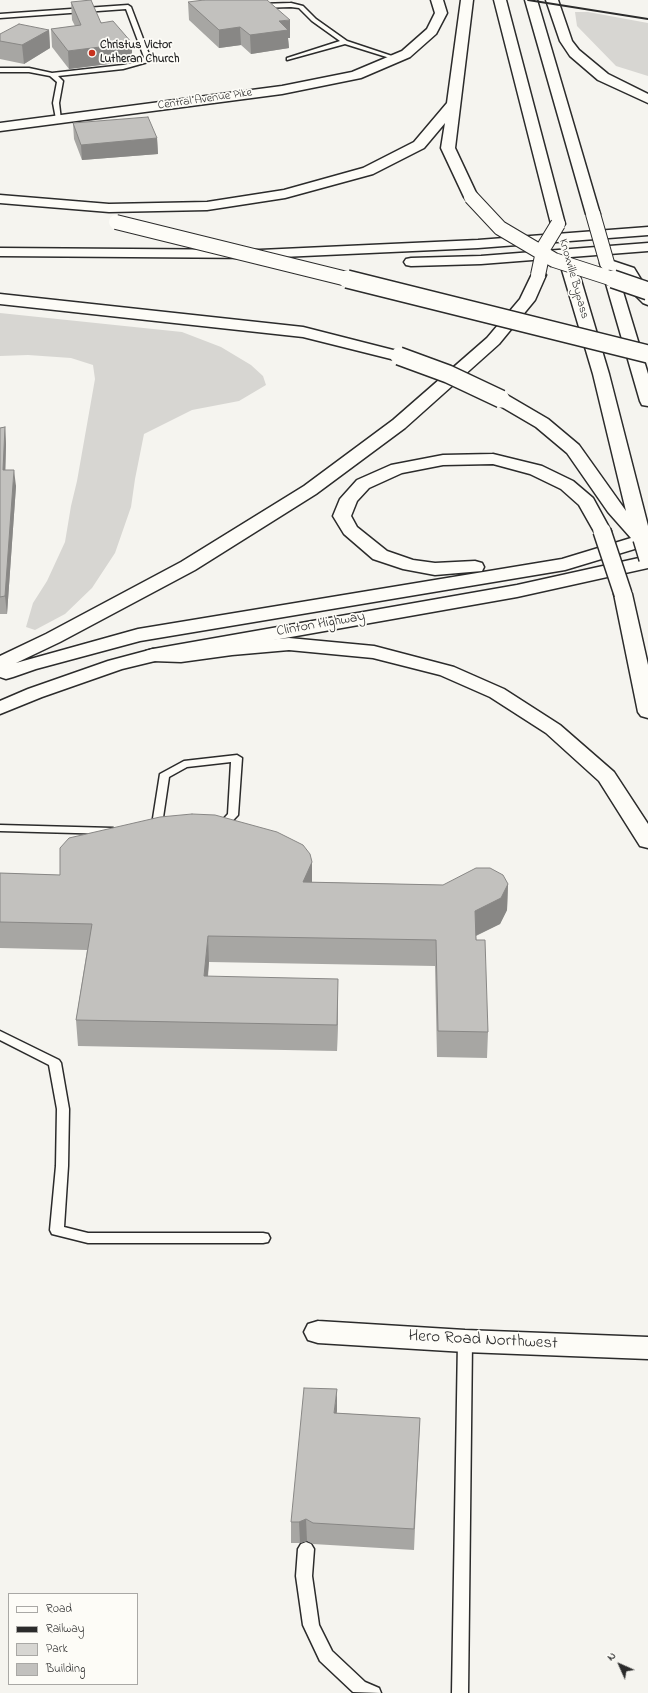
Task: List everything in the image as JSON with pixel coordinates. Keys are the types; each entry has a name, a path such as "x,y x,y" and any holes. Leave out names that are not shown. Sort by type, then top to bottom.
{"main road":[{"name":"Central Avenue Pike","path":"0,127 282,90 356,75 400,56 432,31 441,13 437,0"},
{"path":"466,0 448,148 471,197 500,228 554,260 648,291"},
{"name":"Knoxville Bypass","path":"500,0 570,270 601,374 632,520"},
{"path":"531,0 648,400"},
{"path":"552,0 566,41 574,53 603,77 648,99"},
{"path":"0,199 109,208 207,206 285,194 368,170 419,145 454,103"},
{"path":"0,204 116,222 648,354"},
{"path":"0,663 53,638 188,566 310,490 399,424 493,341 527,300 538,275 544,247 557,220"},
{"path":"0,252 260,254 478,244 648,231"},
{"path":"0,264 252,265 481,260 645,247"},
{"path":"607,263 629,271 640,292 648,300"},
{"path":"0,299 303,332 399,356 448,374 501,399 542,423 573,449 632,520 645,539 648,558"},
{"path":"603,554 578,552 465,568 435,569 410,565 380,555 350,530 342,516 349,499 363,484 397,469 443,460 493,460 536,470 567,485 588,502 602,531 623,594 648,712"},
{"path":"0,675 36,663 138,635 565,564 603,554 645,539"},
{"name":"Clinton Highway","path":"0,708 35,693 115,665 153,655 212,643 517,591 648,562"},
{"path":"153,655 181,656 232,649 289,644 374,652 447,671 498,693 553,729 607,777 648,841"},
{"name":"Hero Road Northwest","path":"318,1332 464,1341 648,1348"}],"lane":[{"path":"251,6 291,5 301,7 314,20 345,42 400,56"},
{"path":"0,16 128,7 147,57 144,62 123,67 52,75 29,70 0,70"},
{"path":"289,59 345,42"},
{"path":"52,75 60,81 56,103 59,119"},
{"path":"156,835 164,776 184,764 237,758 233,815 218,830 212,831"},
{"path":"0,828 126,832"},
{"path":"0,1035 55,1063 63,1109 62,1166 58,1230 88,1238 263,1238"},
{"path":"460,1693 464,1341"},
{"path":"306,1549 304,1576 311,1625 326,1656 359,1687 373,1693"}],"green space":[{"path":"575,12 588,12 648,23 648,76 616,66 577,26"},
{"path":"0,313 182,332 221,347 251,365 263,376 266,385 239,401 192,410 144,434 131,507 115,553 92,588 65,614 35,630 26,627 33,603 47,581 65,542 95,379 93,365 71,358 28,355 0,356"}],"building":[{"path":"91,0 101,23 113,21 132,43 68,51 51,29 81,25 71,2"},
{"path":"204,0 267,0 290,20 279,21 288,30 250,35 240,27 219,30 188,2"},
{"path":"19,24 49,30 22,45 0,41 0,34"},
{"path":"148,117 157,138 81,145 73,123"},
{"path":"5,427 3,470 14,470 5,596 0,597 0,428"},
{"path":"192,814 215,815 277,832 303,845 310,854 312,862 303,882 443,885 476,868 490,868 503,875 508,884 501,898 475,911 476,940 485,940 488,1032 438,1031 436,940 208,936 204,976 338,979 337,1025 76,1020 92,924 0,922 0,873 60,875 60,848 69,838 160,817"},
{"path":"304,1388 337,1389 334,1413 420,1418 414,1529 313,1523 306,1519 299,1522 291,1522"}],"railway":[{"path":"528,0 648,19"}],"place":[{"name":"Christus Victor Lutheran Church","path":"92,53"}]}
